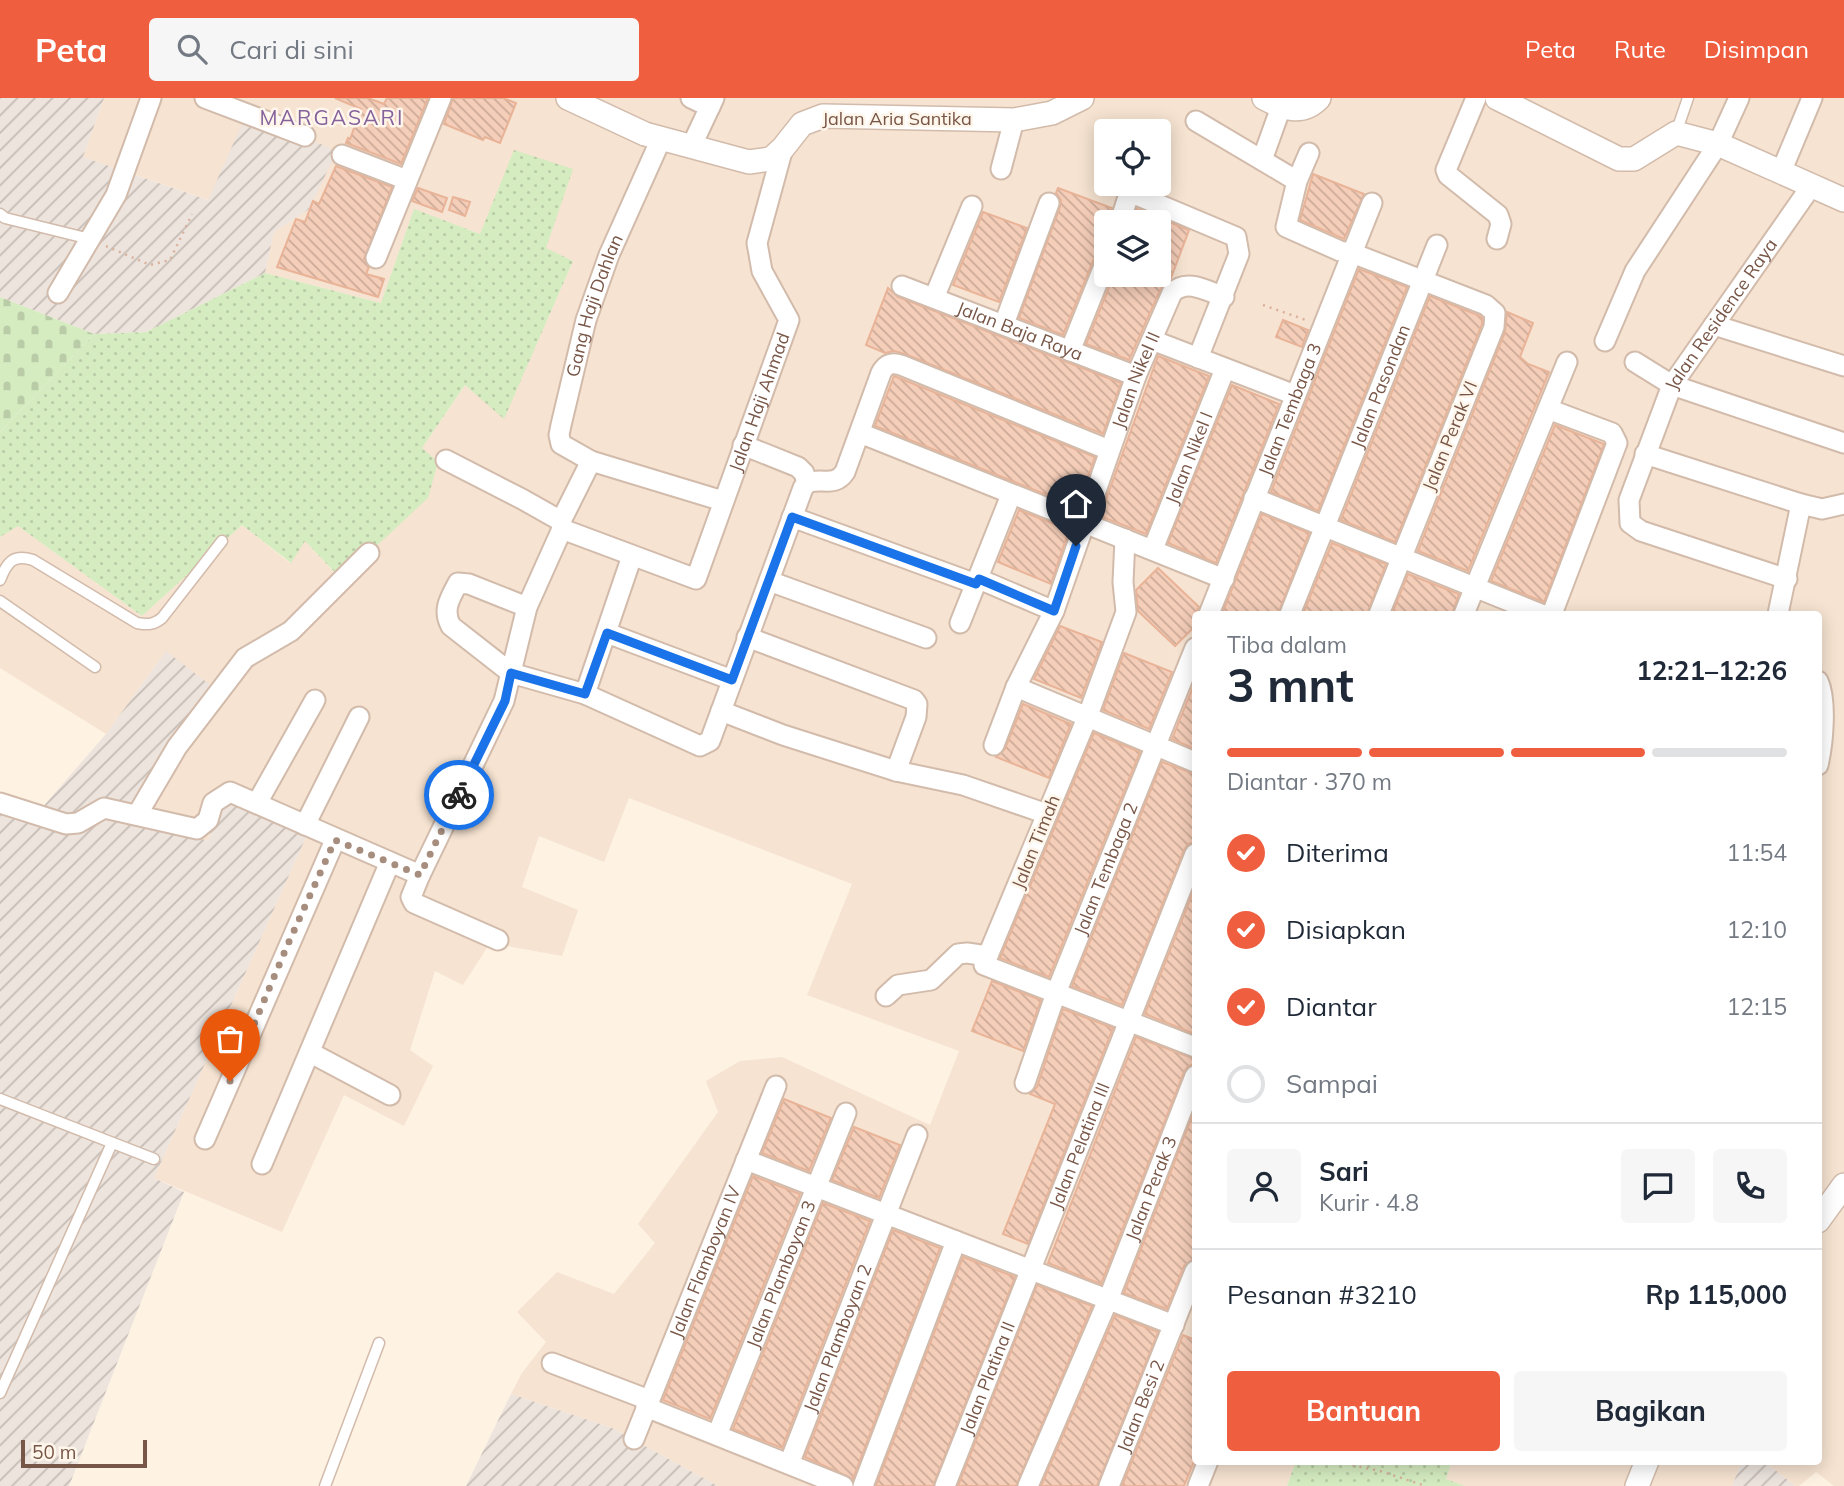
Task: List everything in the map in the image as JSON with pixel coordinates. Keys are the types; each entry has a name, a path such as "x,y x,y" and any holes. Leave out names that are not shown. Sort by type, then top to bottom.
{"street":[{"path":"58,293 116,195 151,98"},
{"path":"205,98 305,136"},
{"path":"376,258 440,98"},
{"name":"Jalan Aria Santika","path":"568,98 645,134 749,162 771,159 802,124 823,116 1014,120 1052,113 1082,98"},
{"path":"691,98 712,102 692,145"},
{"path":"1262,160 1273,103 1294,111 1317,102 1319,98"},
{"path":"1476,98 1446,170 1448,176 1498,215 1501,225 1497,239"},
{"path":"1497,98 1619,159 1634,159 1676,133 1718,144 1844,200"},
{"path":"1605,341 1635,271 1718,144 1739,98"},
{"path":"1781,172 1812,98"},
{"path":"1001,169 1014,120"},
{"path":"1196,121 1297,181"},
{"name":"Gang Haji Dahlan","path":"591,461 561,444 561,425 586,320 609,255 661,139"},
{"name":"Jalan Haji Ahmad","path":"632,555 696,579 789,320 762,271 757,243 783,148"},
{"path":"1309,153 1297,181 1286,227 1340,251 1423,280"},
{"path":"342,155 407,180"},
{"name":"Jalan Residence Raya","path":"1787,579 1635,528 1630,523 1629,500 1672,385 1812,185"},
{"path":"1124,210 1128,197 1134,194 1236,237 1239,254 1198,358"},
{"path":"1004,324 1049,203"},
{"name":"Jalan Tembaga 3","path":"1210,611 1372,203"},
{"path":"934,298 972,206"},
{"name":"Jalan Pasondan","path":"1291,611 1437,245"},
{"name":"Jalan Perak VI","path":"1380,611 1494,327 1495,313 1486,305 1423,280"},
{"name":"Jalan Nikel II","path":"994,745 1016,687 1058,602 1083,523 1136,376 1172,293 1187,285 1224,297"},
{"name":"Jalan Baja Raya","path":"902,286 1136,376"},
{"path":"1070,351 1096,287"},
{"path":"1714,325 1844,366"},
{"path":"1153,340 1295,395"},
{"path":"1465,611 1567,362"},
{"path":"1635,362 1672,385 1844,443"},
{"path":"527,607 458,583 447,604 447,619 451,626 511,673 585,694 699,746 709,741 803,488 813,481 840,480 885,366 895,363 1109,450"},
{"name":"Jalan Nikel I","path":"1153,549 1225,369"},
{"path":"1548,409 1612,433 1617,443 1553,611"},
{"path":"860,433 1224,579"},
{"path":"743,445 798,467 804,473 807,483"},
{"path":"1645,454 1801,504 1822,509 1844,504"},
{"path":"446,460 561,525 632,555 585,694"},
{"path":"498,940 414,903 411,897 505,701 527,607 591,461 723,501"},
{"path":"960,623 1011,495"},
{"path":"1254,498 1534,611"},
{"path":"1779,611 1801,504"},
{"path":"792,517 977,582 1058,602"},
{"name":"Jalan Timah","path":"986,960 1087,718 1126,612 1123,582 1125,539"},
{"path":"137,815 177,747 245,658 291,631 369,553"},
{"path":"769,581 926,638"},
{"path":"607,633 732,680"},
{"path":"747,638 914,700 917,704 916,717 896,771"},
{"path":"1155,746 1192,655"},
{"path":"1016,687 1192,761"},
{"path":"1822,691 1822,710"},
{"path":"257,803 315,700"},
{"path":"721,711 783,735 896,771 962,785 1047,814"},
{"path":"305,825 359,717"},
{"name":"Jalan Tembaga 2","path":"1025,1083 1056,993 1155,746"},
{"path":"0,803 66,824 78,823 104,808 197,829 208,820 213,803 230,792 420,875"},
{"path":"205,1139 335,840"},
{"name":"Jalan Pelatina III","path":"1030,1270 1192,862"},
{"path":"262,1164 390,863"},
{"path":"886,996 898,985 930,980 958,954 967,953 1056,993 1192,1046"},
{"path":"311,1053 390,1095"},
{"name":"Jalan Perak 3","path":"1028,1486 1108,1300 1192,1084"},
{"name":"Jalan Flamboyan IV","path":"634,1439 776,1086"},
{"name":"Jalan Plamboyan 3","path":"717,1435 846,1113"},
{"name":"Jalan Plamboyan 2","path":"789,1464 917,1135"},
{"path":"746,1160 1174,1325"},
{"path":"1822,1214 1844,1185"},
{"path":"863,1486 956,1241"},
{"name":"Jalan Platina II","path":"945,1486 1030,1270"},
{"name":"Jalan Besi 2","path":"1109,1486 1192,1279"},
{"path":"552,1363 843,1486"},
{"path":"1198,1486 1206,1465"},
{"path":"1637,1486 1645,1465"}],"lane":[{"path":"1676,133 1688,98"},
{"path":"0,214 5,218 90,239"},
{"path":"0,580 8,562 14,558 33,560 137,624 147,625 162,618 222,541"},
{"path":"0,601 95,667"},
{"path":"0,1099 154,1158"},
{"path":"0,1393 112,1143"},
{"path":"325,1486 379,1343"}],"path":[{"path":"90,239 150,265 170,260 192,214"},
{"path":"1263,304 1323,327"},
{"path":"1351,1465 1426,1486"}],"shaded area":[{"path":"0,98 104,98 83,157 208,200 247,113 337,151 309,209 274,232 265,273 146,332 94,334 0,297"},
{"path":"104,98 1844,98 1844,1486 1834,1486 1816,1472 1799,1486 1795,1486 1769,1465 1822,1465 1822,611 1192,611 1192,1465 1295,1465 1287,1486 718,1486 612,1428 511,1394 522,1373 546,1342 517,1312 557,1272 614,1294 655,1243 638,1224 718,1112 706,1081 740,1061 782,1057 930,1125 959,1051 807,995 852,884 629,798 604,862 539,836 522,887 578,910 562,956 490,943 463,985 435,971 410,1050 433,1066 404,1126 344,1095 282,1232 154,1178 311,826 226,792 208,841 136,818 166,651 106,734 0,668 0,537 18,526 142,616 242,525 290,563 305,541 340,579 422,448 466,384 504,418 573,261 546,249 480,234 414,210 381,303 265,273 274,232 309,209 209,200 83,157"},
{"path":"166,651 218,691 137,818 208,841 226,792 311,826 154,1178 184,1192 69,1486 0,1486 0,805 34,817 106,734"},
{"path":"511,1394 612,1428 718,1486 466,1486"},
{"path":"1451,1465 1740,1465 1732,1486 1465,1486 1446,1479"},
{"path":"1740,1465 1769,1465 1795,1486 1732,1486"}],"green space":[{"path":"514,150 573,169 546,248 573,261 504,419 465,385 422,448 438,462 428,498 341,579 305,541 291,563 242,525 142,616 18,526 0,537 0,432 94,334 146,332 265,273 381,303 414,209 480,234"},
{"path":"0,297 94,334 0,432"},
{"path":"1295,1465 1451,1465 1446,1479 1465,1486 1287,1486"}],"building":[{"path":"335,98 368,98 384,104 387,98 428,98 401,164 346,143 361,109"},
{"path":"453,98 503,98 516,103 500,143 485,137 483,140 444,124"},
{"path":"336,166 392,187 364,259 369,267 366,274 384,279 378,297 277,267 296,219 305,222 313,201 319,204"},
{"path":"1313,174 1364,194 1344,239 1300,220"},
{"path":"418,188 447,198 442,212 412,201"},
{"path":"1058,188 1112,208 1094,210 1094,258 1063,335 1019,318 1060,207 1061,200 1056,193"},
{"path":"453,197 470,202 465,216 449,210"},
{"path":"983,212 1027,228 999,302 953,285"},
{"path":"1171,223 1189,230 1171,278"},
{"path":"1359,269 1407,287 1318,511 1271,492"},
{"path":"1109,287 1162,287 1129,360 1086,344"},
{"path":"888,288 898,297 1121,383 1103,434 905,354 894,351 885,353 866,345"},
{"path":"1430,296 1480,316 1482,324 1395,542 1341,520"},
{"path":"1507,312 1533,323 1520,357 1528,364 1549,372 1468,571 1418,551 1505,332"},
{"path":"1283,320 1308,330 1302,347 1276,337"},
{"path":"1158,356 1209,376 1146,534 1100,516"},
{"path":"894,376 1095,457 1077,507 875,426"},
{"path":"1232,385 1279,404 1216,563 1168,543"},
{"path":"1555,425 1604,444 1544,602 1491,581"},
{"path":"1019,510 1069,530 1051,584 998,562"},
{"path":"1262,514 1309,533 1279,611 1223,611"},
{"path":"1332,543 1386,564 1368,611 1304,611"},
{"path":"1158,568 1199,607 1197,611 1192,611 1192,629 1175,646 1138,611 1136,590"},
{"path":"1408,574 1459,594 1453,611 1393,611"},
{"path":"1060,626 1102,642 1081,698 1034,679"},
{"path":"1124,653 1172,672 1149,729 1103,710"},
{"path":"1192,689 1192,748 1172,739"},
{"path":"1023,704 1071,724 1049,778 996,757 1005,749"},
{"path":"1094,733 1140,752 1049,977 1000,958"},
{"path":"1162,762 1192,773 1192,843 1184,850 1122,1005 1072,986"},
{"path":"1192,895 1192,1033 1145,1014"},
{"path":"992,981 1041,1000 1023,1051 972,1031"},
{"path":"1063,1009 1113,1028 1028,1244 1003,1234 1055,1104 1030,1094 1037,1087"},
{"path":"1136,1037 1192,1058 1192,1065 1184,1072 1101,1284 1048,1263"},
{"path":"784,1099 831,1118 809,1171 762,1153"},
{"path":"1192,1117 1192,1260 1184,1266 1167,1309 1124,1293"},
{"path":"854,1127 900,1145 879,1198 832,1180"},
{"path":"753,1176 800,1194 710,1419 663,1400"},
{"path":"823,1203 870,1221 782,1448 733,1429"},
{"path":"893,1230 940,1248 853,1479 805,1457"},
{"path":"963,1257 1015,1277 933,1486 876,1486"},
{"path":"1037,1285 1092,1306 1016,1486 958,1486"},
{"path":"1115,1315 1158,1332 1097,1486 1041,1486"},
{"path":"1183,1335 1192,1339 1193,1465 1184,1486 1122,1486"}],"way so far":[{"path":"230,1081 335,840 420,875 459,795"}],"district":[{"name":"MARGASARI","path":"332,118"}],"route":[{"path":"459,795 505,701 511,673 585,694 607,633 732,680 792,517 976,584 979,579 1054,611 1076,546"}]}
